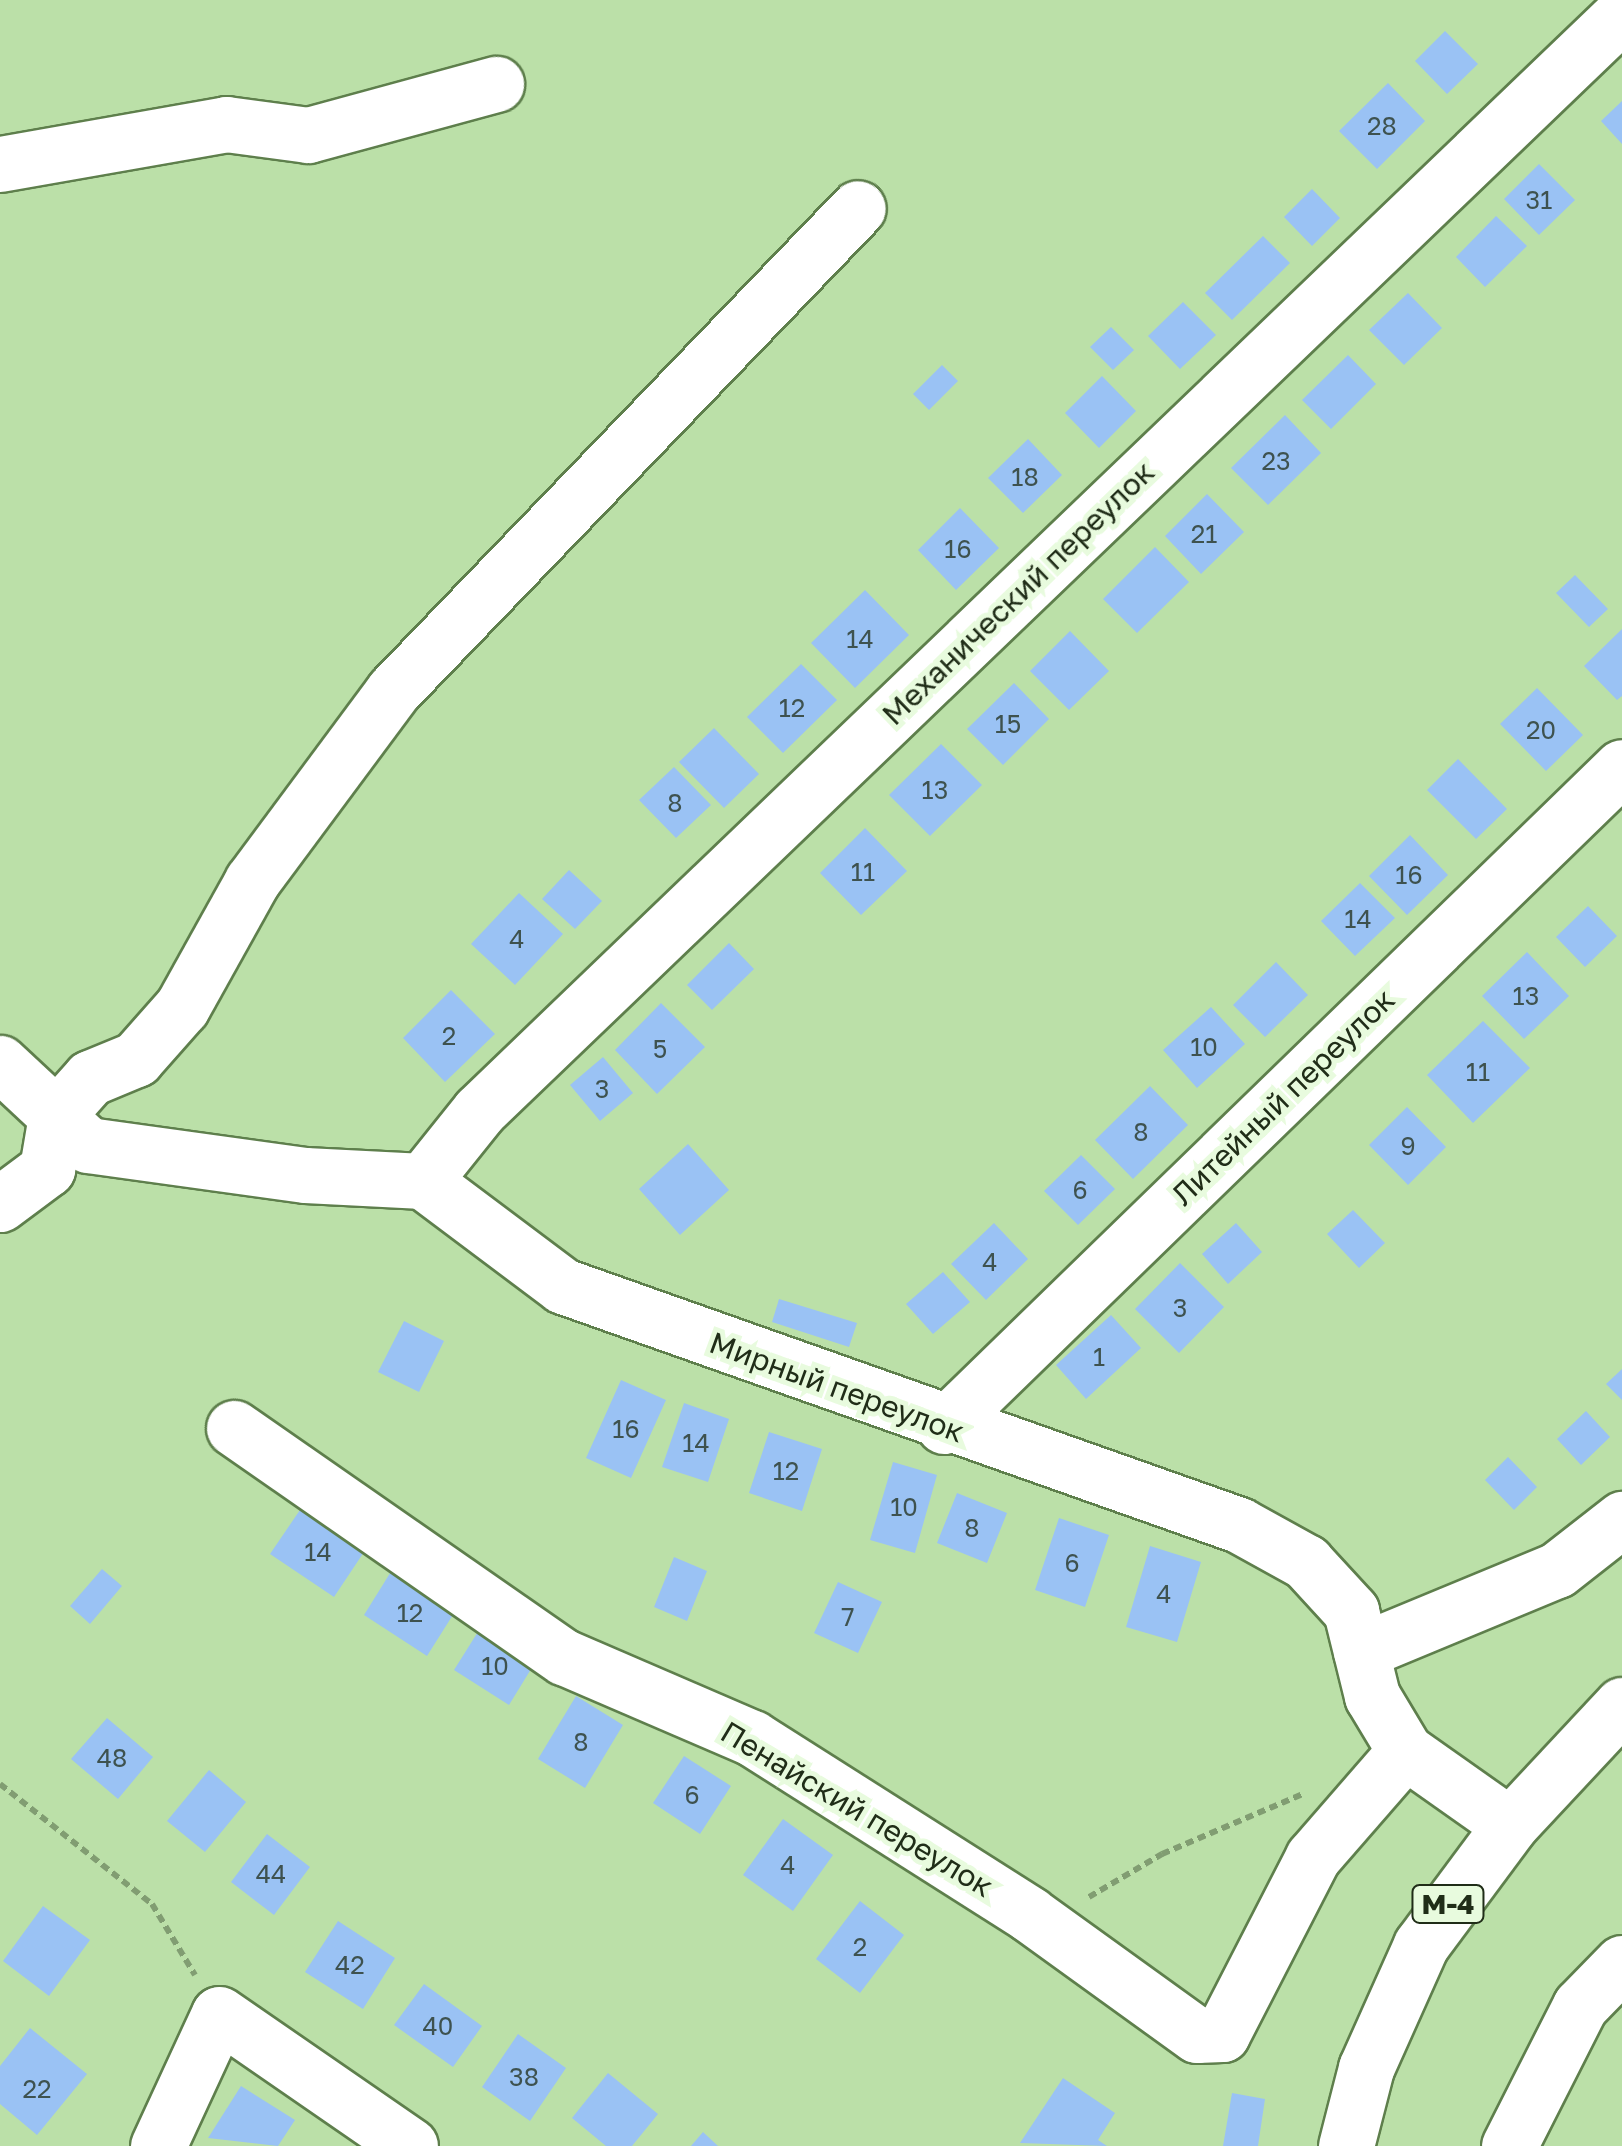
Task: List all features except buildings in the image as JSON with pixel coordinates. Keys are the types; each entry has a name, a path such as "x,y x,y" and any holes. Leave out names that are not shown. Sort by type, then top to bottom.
{"main road":[{"name":"Механический переулок","path":"424,1180 478,1111 1622,14"},
{"path":"0,164 226,124 308,135 496,84"},
{"path":"0,1204 47,1170 56,1116 90,1078 136,1058 182,1007 252,881 394,692 858,208"},
{"name":"Литейный переулок","path":"944,1426 1622,767"},
{"path":"0,1063 88,1145 304,1176 424,1180"},
{"name":"Мирный переулок","path":"424,1180 564,1286 944,1426 1239,1524 1306,1562 1351,1610 1372,1696 1405,1751 1510,1825"},
{"name":"Пенайский переулок","path":"234,1428 564,1657 752,1738 1043,1924 1197,2035 1222,2034 1313,1857 1405,1751"},
{"path":"1361,1650 1557,1570 1622,1520"},
{"name":"М-4","path":"1346,2146 1392,2001 1459,1886 1622,1705"},
{"path":"1509,2146 1580,2006 1622,1962"},
{"path":"158,2146 218,2014 410,2146"}],"path":[{"path":"0,1784 152,1904 218,2014"},
{"path":"1043,1924 1162,1854 1318,1788"}]}
